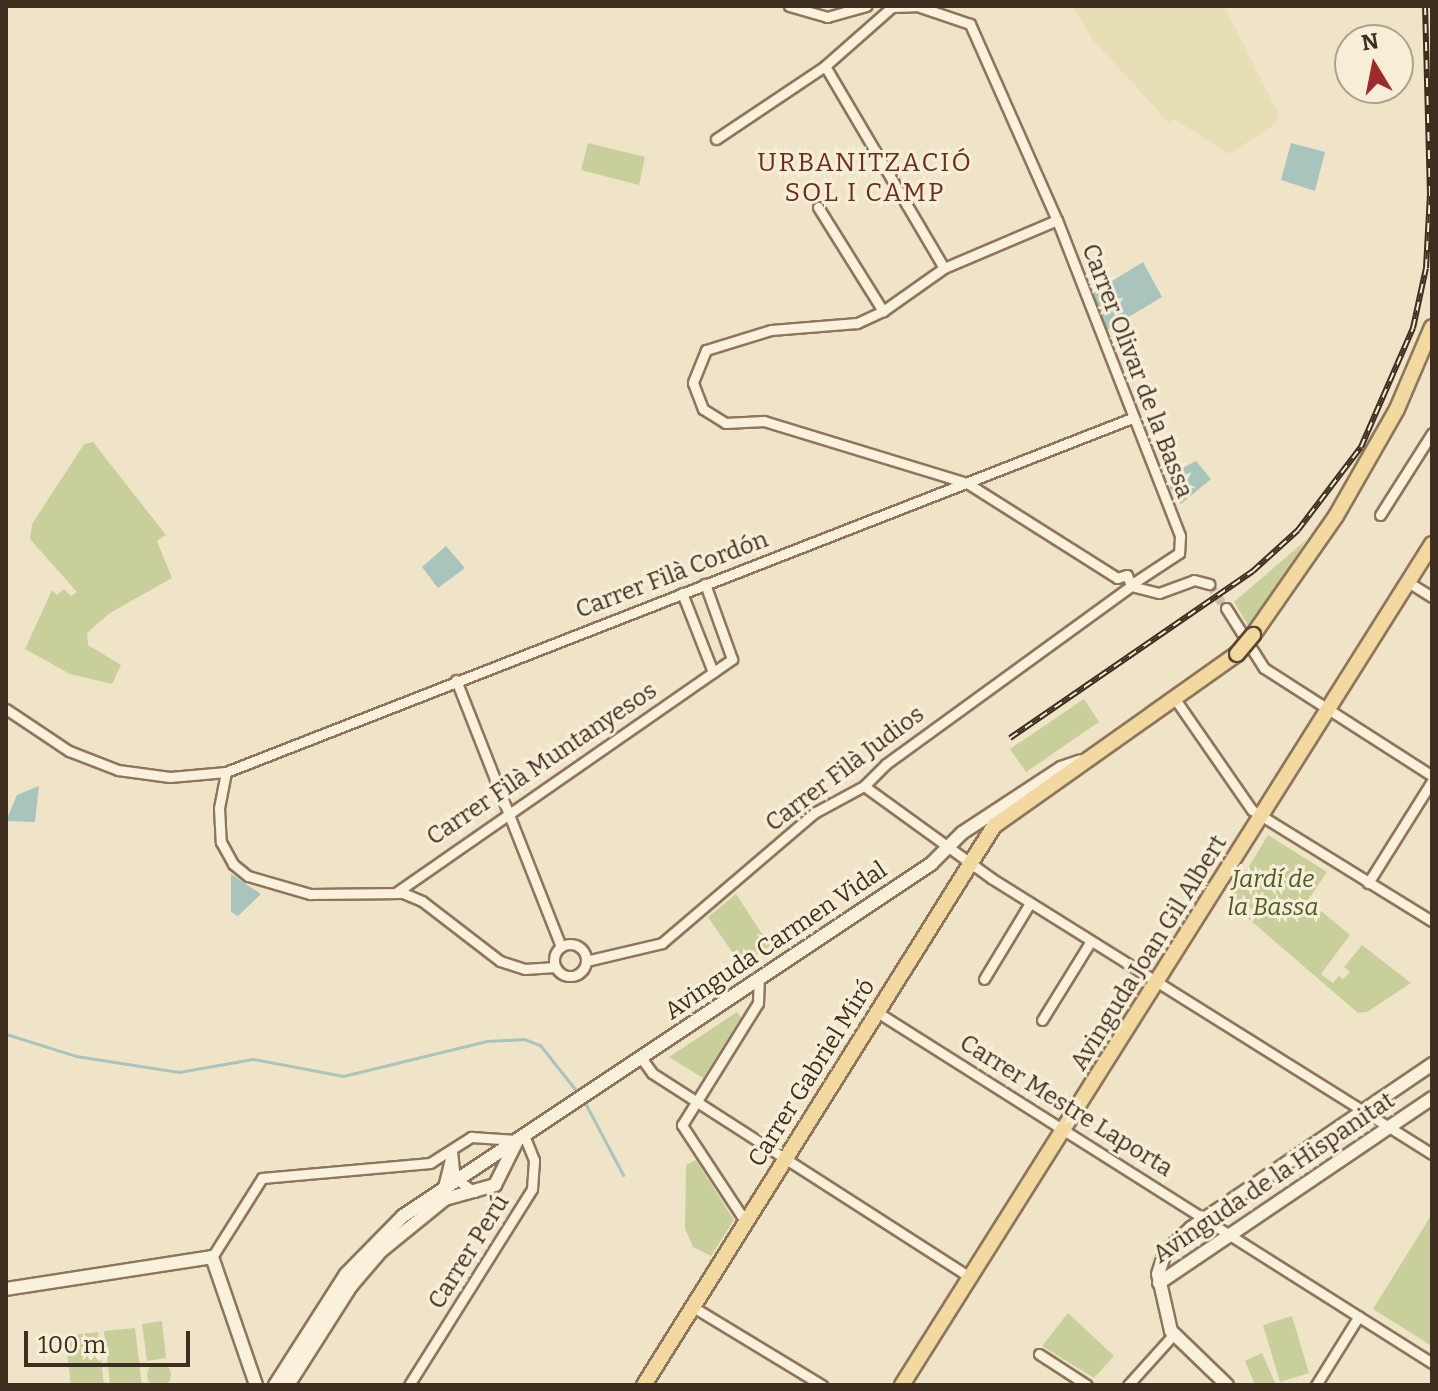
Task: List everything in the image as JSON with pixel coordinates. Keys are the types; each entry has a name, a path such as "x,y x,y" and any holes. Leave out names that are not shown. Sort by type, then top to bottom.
{"main road":[{"name":"Carrer Gabriel Miró","path":"644,1385 969,864 999,822 1237,654 1336,516 1397,409 1431,332"},
{"name":"Avinguda Joan Gil Albert","path":"902,1385 1432,544"}],"street":[{"path":"789,6 827,17 866,6"},
{"path":"716,139 825,66 892,7 916,6 970,24"},
{"path":"944,6 970,24"},
{"name":"Carrer Olivar de la Bassa","path":"970,24 1057,220 1180,536"},
{"path":"825,66 944,268"},
{"path":"818,207 883,311"},
{"path":"1057,220 944,268 883,311 857,323 771,330 706,350 693,383 703,409 725,423 764,421 967,483 1117,578 1127,575 1129,587 1159,593 1199,579 1209,584"},
{"name":"Carrer Filà Cordón","path":"6,709 69,751 118,770 170,777 226,772 1132,418"},
{"path":"1380,515 1432,433"},
{"name":"Carrer Filà Judios","path":"586,961 662,943 814,813 864,786 886,764 1179,553 1180,536"},
{"path":"1408,582 1432,597"},
{"name":"Carrer Filà Muntanyesos","path":"397,892 509,810 729,661 733,655 705,584"},
{"path":"682,593 713,672"},
{"path":"1226,608 1264,668 1432,778 1368,883"},
{"path":"456,680 561,946"},
{"path":"1175,699 1245,804 1432,921"},
{"name":"Avinguda Carmen Vidal","path":"275,1385 356,1263 392,1226 455,1178 642,1059 931,864 945,846 1061,768 1084,760"},
{"path":"226,772 219,836 226,855 242,871 301,893 397,892 422,901 500,961 525,969 555,967 575,975 586,961 579,947 561,946"},
{"path":"864,786 969,864 1432,1154"},
{"path":"984,979 1030,903"},
{"path":"1042,1020 1091,941"},
{"path":"555,967 554,958 561,946"},
{"path":"745,1221 682,1125 758,1003 759,979"},
{"name":"Carrer Mestre Laporta","path":"877,1012 1432,1363"},
{"path":"642,1059 652,1073 970,1277"},
{"name":"Avinguda de la Hispanitat","path":"1159,1283 1165,1253 1206,1219 1432,1064"},
{"name":"Avinguda de la Hispanitat","path":"1159,1283 1432,1098"},
{"path":"288,1385 351,1286 381,1251 445,1199 495,1185 520,1138 463,1140 451,1155 443,1187"},
{"name":"Carrer Perú","path":"409,1385 532,1189 534,1160 520,1138"},
{"path":"485,1139 497,1151 502,1173"},
{"path":"451,1155 455,1178 476,1192"},
{"path":"6,1289 212,1257 262,1178 430,1163 451,1155"},
{"path":"212,1257 256,1385"},
{"path":"1159,1283 1173,1335 1227,1385"},
{"path":"693,1307 822,1385"},
{"path":"1316,1385 1359,1316"},
{"path":"1128,1385 1173,1335"},
{"path":"1039,1354 1087,1385"}],"shaded area":[{"path":"1073,6 1224,6 1278,113 1277,123 1229,154 1174,119 1170,124 1092,39"}],"green space":[{"path":"588,143 645,157 639,185 581,170"},
{"path":"93,442 166,535 157,541 172,578 110,613 87,633 88,645 121,665 112,684 70,674 25,649 52,590 57,595 64,589 71,596 77,592 30,539 32,524 84,444"},
{"path":"1306,540 1268,599 1248,625 1234,602"},
{"path":"1084,699 1099,722 1026,772 1010,749"},
{"name":"Jardí de la Bassa","path":"1268,835 1327,872 1308,900 1350,935 1321,974 1333,983 1339,976 1343,979 1350,972 1344,967 1362,945 1411,983 1367,1012 1358,1013 1228,901"},
{"path":"736,894 770,946 741,965 708,917"},
{"path":"737,1012 741,1017 703,1078 669,1057"},
{"path":"696,1160 734,1220 711,1256 693,1247 685,1229 686,1165"},
{"path":"1432,1214 1432,1346 1373,1309"},
{"path":"1068,1313 1114,1356 1094,1378 1042,1346"},
{"path":"1292,1316 1309,1373 1280,1382 1263,1325"},
{"path":"162,1321 166,1358 147,1361 142,1324"},
{"path":"135,1328 142,1385 110,1385 104,1331"},
{"path":"98,1332 104,1385 71,1385 65,1336"},
{"path":"1262,1353 1276,1385 1255,1385 1245,1361"},
{"path":"159,1363 167,1367 171,1375 167,1383 159,1387 151,1383 147,1375 151,1367"}],"water":[{"path":"1291,143 1325,152 1315,191 1281,180"},
{"path":"1143,262 1162,297 1107,330 1091,294"},
{"path":"1196,461 1211,479 1181,504 1170,488 1170,474"},
{"path":"446,546 465,568 438,588 422,567"},
{"path":"39,786 35,822 6,821 17,795"},
{"path":"231,874 261,894 238,916 231,912"}],"waterway":[{"path":"6,1034 76,1056 179,1072 253,1059 343,1076 487,1041 524,1039 540,1045 578,1093"},
{"path":"583,1099 623,1175"}],"tunnel":[{"path":"1209,584 1226,608"}],"railway":[{"path":"1010,738 1253,571 1298,530 1361,447 1413,328 1426,268 1430,195 1425,6"}],"district":[{"name":"URBANITZACIÓ SOL I CAMP","path":"865,178"}]}
